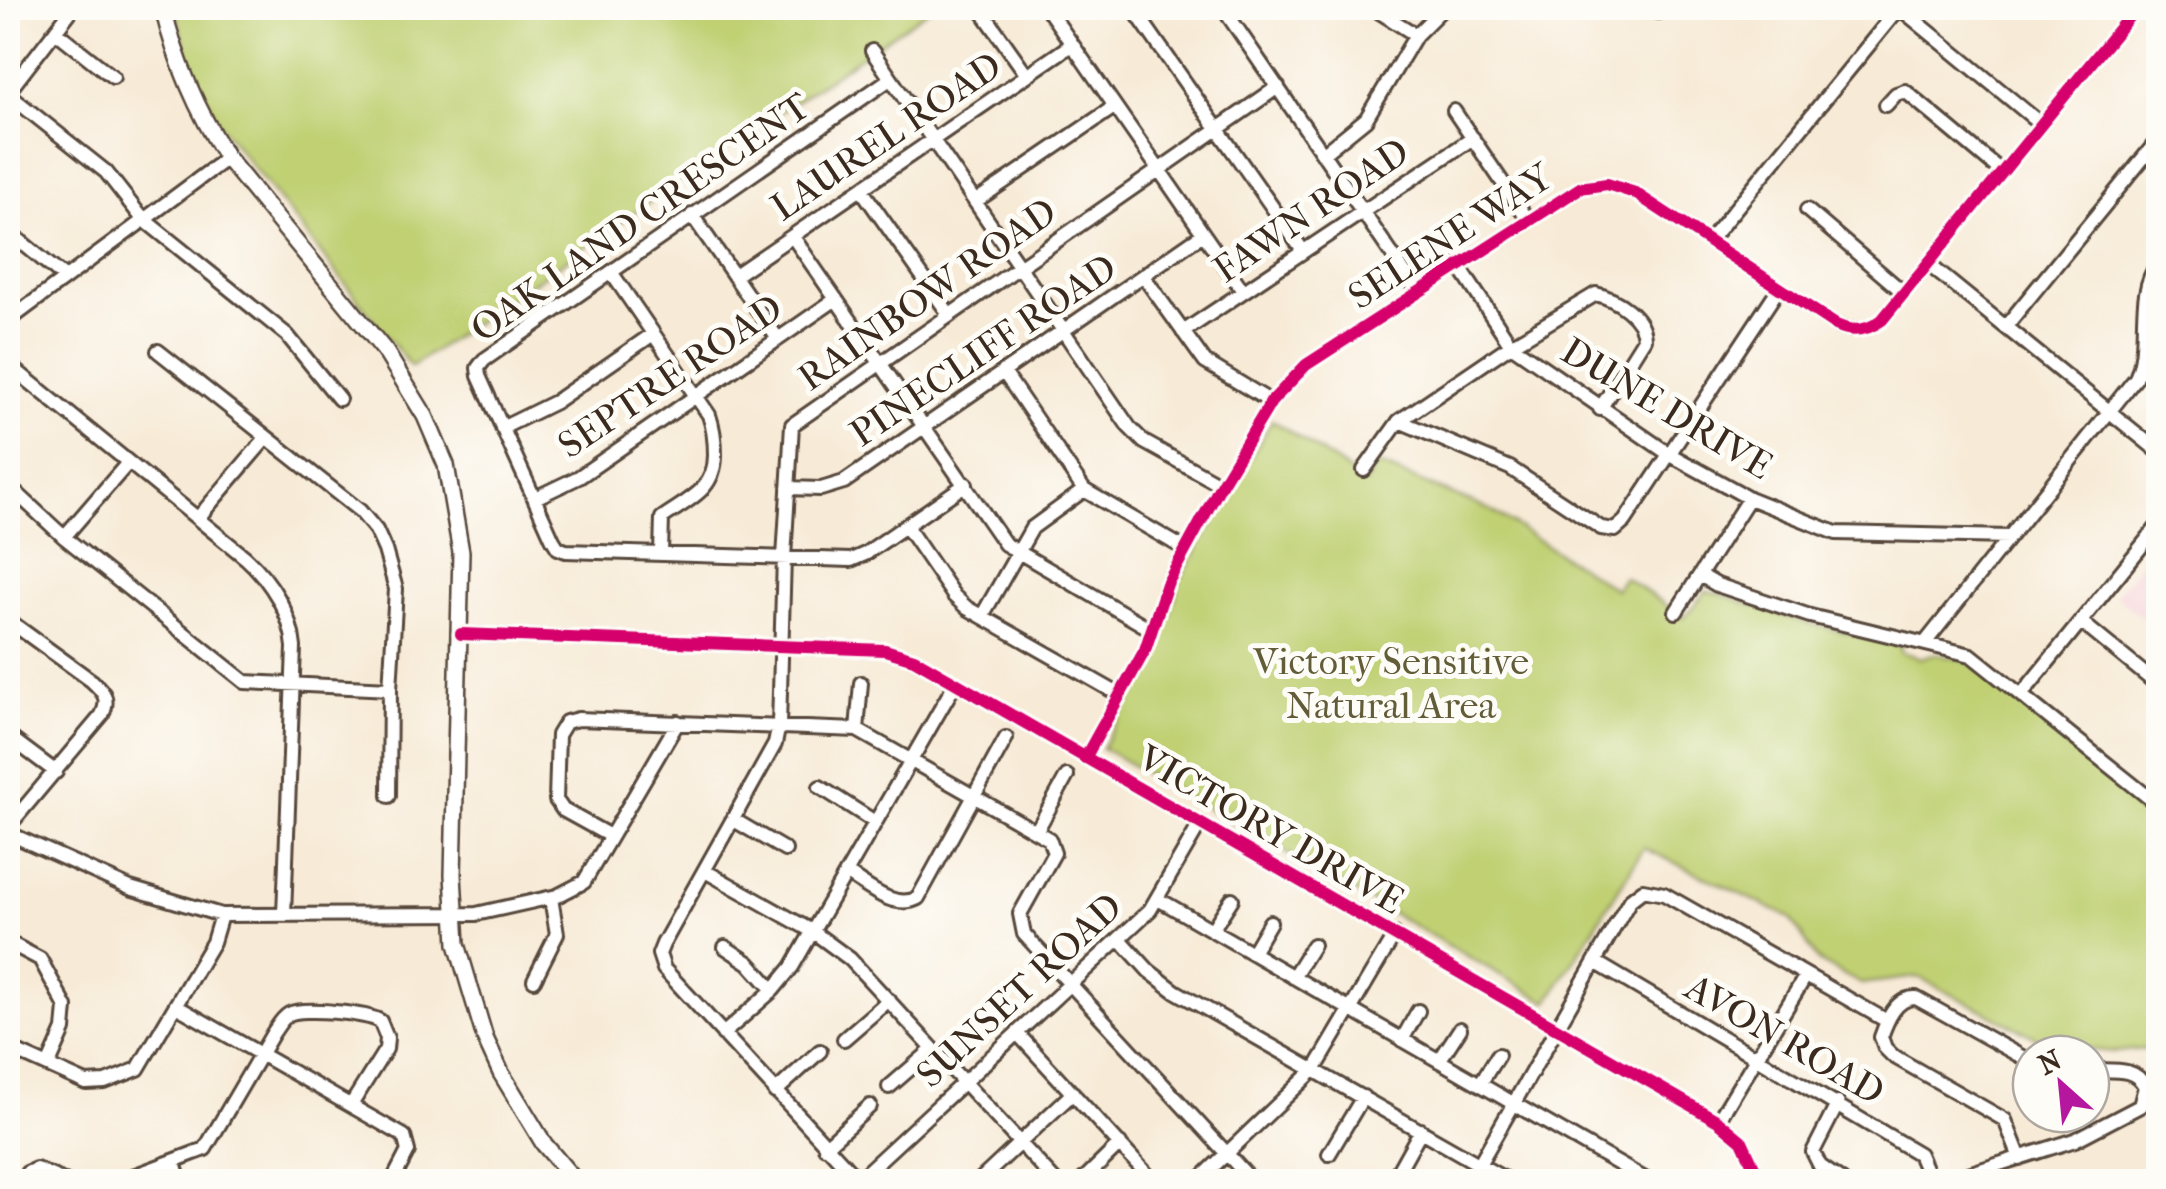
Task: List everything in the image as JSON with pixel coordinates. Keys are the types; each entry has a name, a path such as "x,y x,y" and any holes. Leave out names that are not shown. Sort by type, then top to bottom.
{"street":[{"path":"73,8 8,93 116,180 142,218 287,335 339,399"},
{"path":"163,8 182,73 210,131 227,158 385,352 431,428 446,466 461,552 453,913 457,944 485,1038 523,1112 576,1182"},
{"path":"1047,8 1242,291"},
{"path":"1133,8 1302,251"},
{"path":"1223,8 1416,291"},
{"path":"1373,8 1416,36"},
{"path":"1324,153 1366,118 1416,36 1443,8"},
{"path":"1642,8 1658,12 1672,8"},
{"path":"1708,242 1900,8 2041,124"},
{"name":"SELENE WAY","path":"1084,758 1146,650 1167,584 1221,485 1271,402 1306,365 1580,188 1607,184 1635,193 1836,325 1855,330 1869,328 1882,320 2136,8"},
{"path":"985,9 1027,75"},
{"path":"55,30 113,77"},
{"name":"LAUREL ROAD","path":"734,276 1072,45"},
{"path":"872,51 1137,436 1221,485"},
{"name":"OAK LAND CRESCENT","path":"890,79 484,360 478,368 558,548 566,551 851,560 966,484"},
{"name":"RAINBOW ROAD","path":"723,1034 664,969 660,959 663,944 770,755 779,725 792,425 1278,87"},
{"path":"1886,105 1905,91 2002,172"},
{"path":"976,202 1114,107"},
{"path":"1454,111 1528,220"},
{"name":"FAWN ROAD","path":"1183,332 1473,138"},
{"path":"2006,326 2158,140"},
{"path":"8,321 227,158"},
{"path":"861,189 948,314"},
{"path":"1807,210 1904,293"},
{"path":"692,215 778,339"},
{"path":"8,232 64,277"},
{"name":"PINECLIFF ROAD","path":"788,488 821,490 835,486 1202,234"},
{"path":"793,237 1005,544 1152,630"},
{"path":"1928,264 2158,451"},
{"path":"1925,642 2139,373 2149,276 2158,264"},
{"name":"DUNE DRIVE","path":"1458,265 1511,345 1669,454 1749,498 1836,533 2009,538"},
{"path":"611,272 697,396 714,429 715,473 710,483 662,518 661,553"},
{"path":"1144,276 1213,369 1271,402"},
{"path":"1400,421 1510,468 1601,528 1615,530 1625,521 1779,288"},
{"path":"1364,470 1400,421 1511,345 1596,294 1644,326 1644,339 1600,408"},
{"name":"SEPTRE ROAD","path":"535,498 579,478 836,299"},
{"path":"502,428 555,402 653,334"},
{"path":"158,351 360,511 376,530 396,589 390,689 390,796"},
{"path":"8,364 126,464 198,518 257,568 271,586 293,637 284,915"},
{"path":"1002,371 1084,490 1185,549"},
{"path":"198,518 266,438"},
{"path":"64,537 126,464"},
{"path":"8,485 64,537 244,682 390,689"},
{"path":"982,616 1036,524 1084,490"},
{"path":"1676,612 1749,498"},
{"path":"906,526 954,596 1120,694"},
{"path":"2022,694 2158,526"},
{"path":"1700,575 1717,585 1810,616 1971,655 2158,805"},
{"path":"8,620 92,681 106,698 102,714 8,830 130,888 221,915 476,914 574,890 584,882 678,722"},
{"path":"2081,622 2158,684"},
{"name":"VICTORY DRIVE","path":"461,634 897,652 1718,1121 1742,1141 1761,1182"},
{"path":"857,730 861,683"},
{"path":"858,1181 723,1034 787,975 954,684"},
{"path":"610,836 564,810 556,800 558,734 566,722 578,718 857,730 910,758 1050,841 1054,853 1020,914 1020,927 1254,1182"},
{"path":"8,736 56,772"},
{"path":"846,874 894,902 912,902 1006,738"},
{"path":"1037,830 1067,776"},
{"path":"820,787 875,822"},
{"path":"734,820 785,850"},
{"name":"SUNSET ROAD","path":"858,1181 1120,939 1158,899 1200,824"},
{"path":"705,871 850,958 1056,1182"},
{"path":"1469,1182 1630,900 1639,892 1648,889 1664,894 1887,1022"},
{"path":"534,980 558,934 552,898"},
{"path":"1158,899 1650,1182"},
{"path":"1212,930 1232,899"},
{"path":"8,1048 86,1083 104,1082 134,1071 146,1060 213,942 221,915"},
{"path":"1252,953 1270,922"},
{"path":"1198,1182 1315,1070 1395,934"},
{"path":"1120,939 1160,982 1510,1182"},
{"path":"8,942 40,959 66,1007 64,1030 48,1066"},
{"path":"1294,977 1313,945"},
{"path":"725,947 749,963 773,990"},
{"name":"AVON ROAD","path":"1595,962 1918,1154 1930,1182"},
{"path":"1718,1121 1806,976"},
{"path":"2011,1051 1916,998 1907,997 1899,1002 1881,1037 1885,1048 2005,1120 2020,1158"},
{"path":"844,1039 888,1000"},
{"path":"176,1006 408,1140 406,1156 392,1182"},
{"path":"117,1182 200,1152 210,1143 283,1018 294,1011 377,1018 387,1038 386,1049 350,1105"},
{"path":"1402,1040 1418,1011"},
{"path":"1439,1061 1460,1028"},
{"path":"1017,1033 1154,1182"},
{"path":"889,1087 933,1049"},
{"path":"775,1092 820,1052"},
{"path":"1480,1084 1498,1056"},
{"path":"2111,1071 2131,1072 2144,1081 2145,1094 2140,1106 2111,1123"},
{"path":"978,1182 1073,1093"},
{"path":"1329,1154 1362,1097"},
{"path":"1838,1103 1813,1152 1820,1166 1844,1182"},
{"path":"825,1147 870,1106"},
{"path":"1392,1182 1421,1130"},
{"path":"1943,1182 2088,1134"},
{"path":"1081,1182 1120,1144"},
{"path":"174,1162 180,1182"},
{"path":"22,1182 27,1173 36,1169 66,1182"}],"shaded area":[{"path":"2158,541 2158,631 2115,595"}],"green space":[{"path":"175,8 931,8 411,367 221,127 192,70"},
{"name":"Victory Sensitive Natural Area","path":"1272,420 1366,482 1377,464 1491,510 1615,589 1624,577 1684,617 1706,591 1803,622 1901,646 1901,652 1921,658 1935,654 1969,661 2158,816 2158,1061 2144,1049 2111,1052 2111,1034 2029,1034 1918,977 1861,984 1818,961 1791,918 1644,848 1548,1002 1102,748 1163,639 1180,579"}],"cycle path":[{"path":"1085,758 1145,650 1167,584 1221,485 1271,402 1306,365 1580,188 1607,184 1635,193 1836,325 1854,330 1871,327 1882,320 2136,8"},
{"path":"461,634 885,650 914,659 1718,1121 1742,1141 1761,1182"}]}
